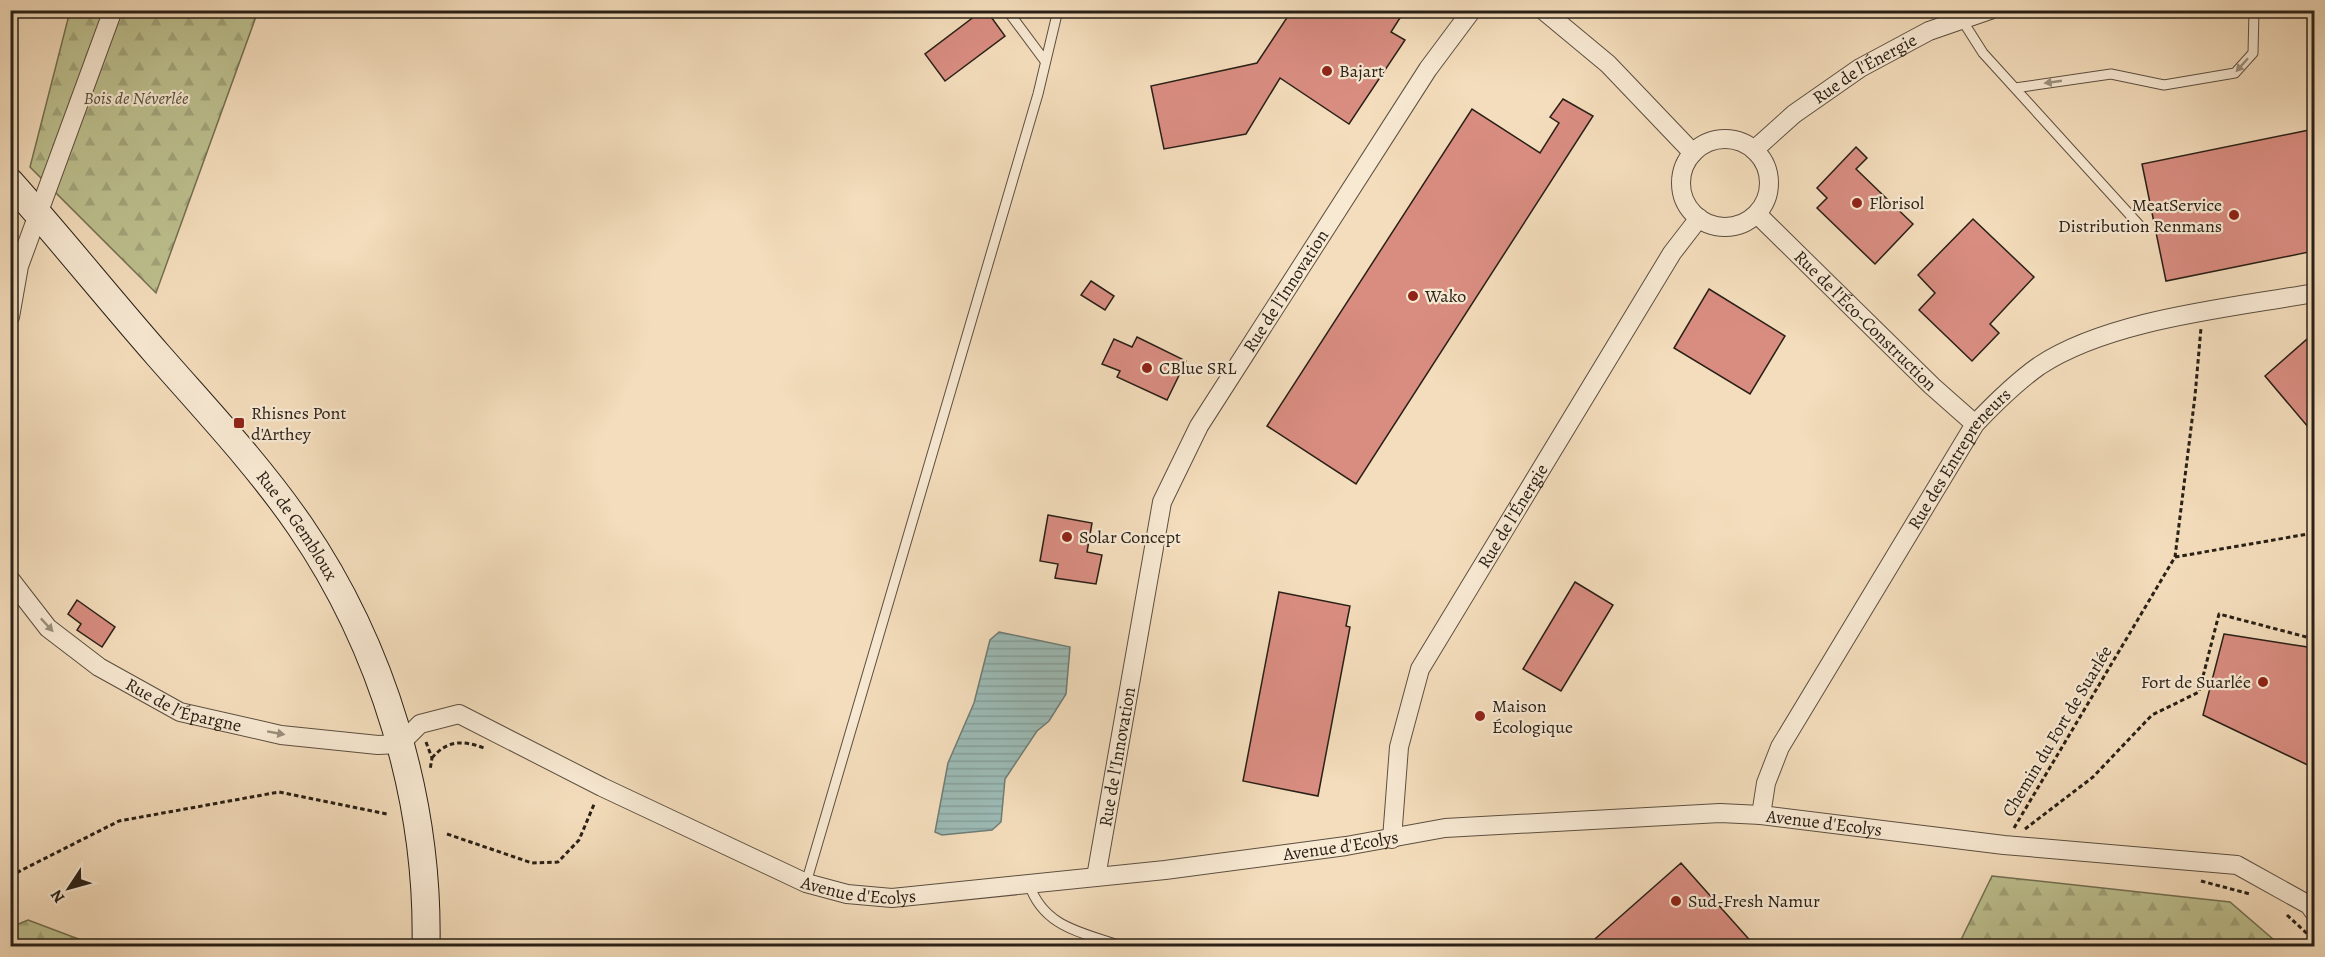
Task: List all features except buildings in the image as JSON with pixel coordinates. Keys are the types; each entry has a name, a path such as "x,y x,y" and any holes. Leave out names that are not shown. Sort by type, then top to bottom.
{"main road":[{"name":"Rue de Gembloux","path":"14,187 235,442 300,527 349,609 385,695 400,744 416,816 424,883 426,946"}],"street":[{"path":"10,317 18,266 113,10"},
{"name":"Rue de l'Innovation","path":"1096,877 1162,502 1199,426 1428,69 1472,10"},
{"path":"1543,10 1608,64 1693,153"},
{"name":"Rue de l'Énergie","path":"1754,150 1794,114 1860,68 1929,31 1990,10"},
{"path":"1727,139 1737,141 1754,150 1765,164 1769,179 1768,194 1757,214 1744,223 1728,227 1711,225 1699,218 1686,202 1681,185 1684,168 1693,153 1708,142 1727,139"},
{"name":"Rue de l'Éco-Construction","path":"1757,214 1932,386 1975,424"},
{"name":"Rue de l'Énergie","path":"1392,839 1399,747 1420,669 1672,253 1699,218"},
{"name":"Rue des Entrepreneurs","path":"1761,815 1766,783 1780,747 1975,424 2010,387 2040,365 2073,347 2138,325 2314,293"},
{"name":"Rue de l'Épargne","path":"10,579 48,628 99,668 180,712 281,735 378,745 400,744"},
{"name":"Avenue d'Ecolys","path":"400,744 420,724 459,714 602,787 806,883 847,894 892,898 1096,877 1392,839 1445,828 1719,813 1761,815 2004,845 2237,865 2309,904 2314,912"}],"lane":[{"path":"1008,10 1045,62"},
{"path":"806,883 1038,94 1058,10"},
{"path":"2014,88 2111,74 2164,85 2235,73 2253,53 2254,10"},
{"path":"1962,20 1983,53 2141,227"},
{"path":"1029,884 1042,911 1057,922 1121,946"}],"path":[{"name":"Chemin du Fort de Suarlée","path":"2004,845 2175,558 2196,396 2202,314"},
{"path":"2175,558 2314,533"},
{"name":"Chemin du Fort de Suarlée","path":"2004,845 2093,777 2152,715 2199,692 2219,614 2314,639"},
{"path":"447,834 532,863 558,862 579,840 602,787"},
{"path":"10,876 119,821 279,792 387,814"}],"green space":[{"name":"Bois de Néverlée","path":"70,11 258,11 156,293 30,167"},
{"path":"1992,876 2230,902 2281,946 1958,946"},
{"path":"28,920 97,946 11,946 11,927"}],"water":[{"path":"999,632 1070,647 1066,694 1049,721 1037,731 1005,779 1001,822 992,830 942,835 935,832 948,763 974,703 990,640"}],"place":[{"name":"Bajart","path":"1327,71"},
{"name":"Florisol","path":"1857,203"},
{"name":"MeatService Distribution Renmans","path":"2234,215"},
{"name":"Wako","path":"1413,296"},
{"name":"CBlue SRL","path":"1147,368"},
{"name":"Rhisnes Pont d'Arthey","path":"239,423"},
{"name":"Solar Concept","path":"1067,537"},
{"name":"Fort de Suarlée","path":"2263,682"},
{"name":"Maison Écologique","path":"1480,716"},
{"name":"Sud-Fresh Namur","path":"1676,901"}]}
